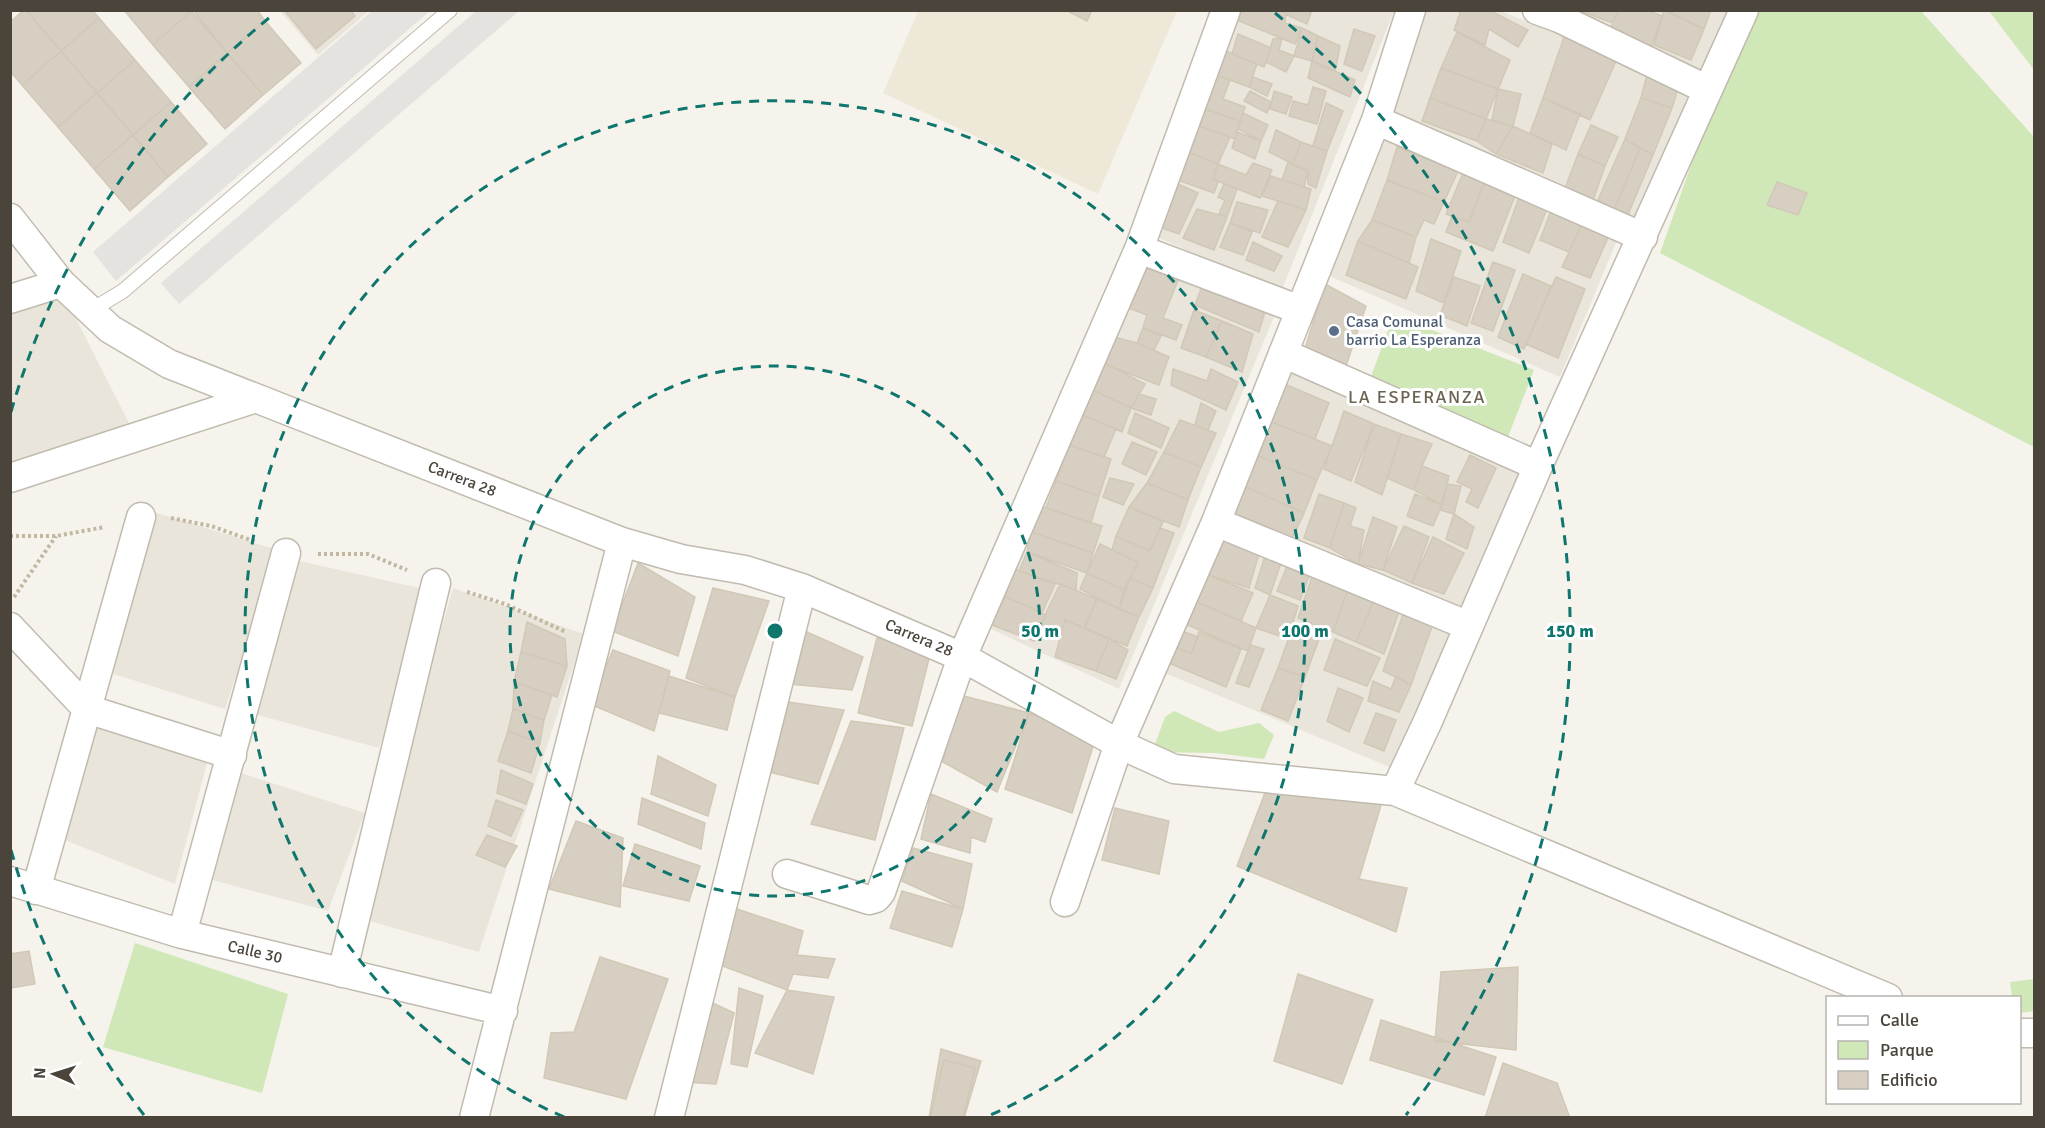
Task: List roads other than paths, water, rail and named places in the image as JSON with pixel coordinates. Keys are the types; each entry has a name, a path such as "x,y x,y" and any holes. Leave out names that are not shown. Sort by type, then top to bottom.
{"street":[{"path":"787,874 869,900 876,898 881,892 962,657 1139,249 1226,10"},
{"path":"1065,902 1119,744 1216,522 1376,120 1411,10"},
{"path":"1395,791 1538,466 1744,10"},
{"path":"1553,13 1708,90"},
{"path":"1376,120 1642,237"},
{"name":"Carrera 28","path":"10,218 60,283 90,311 110,329 170,364 622,542 681,559 745,570 802,588 962,657 1119,744 1174,769 1395,791 1883,996"},
{"path":"1139,249 1300,310"},
{"path":"10,299 60,283"},
{"path":"1283,353 1538,466"},
{"path":"10,478 256,398"},
{"path":"23,885 87,709 141,517"},
{"path":"1216,522 1469,626"},
{"path":"474,1118 622,542"},
{"path":"182,934 286,553"},
{"path":"342,973 436,583"},
{"path":"669,1118 802,588"},
{"path":"10,627 87,709 232,755"},
{"name":"Calle 30","path":"23,885 182,934 503,1011"}],"lane":[{"path":"90,311 123,291 450,10"}],"place":[{"name":"Casa Comunal barrio La Esperanza","path":"1334,331"}],"district":[{"name":"LA ESPERANZA","path":"1417,397"}]}
